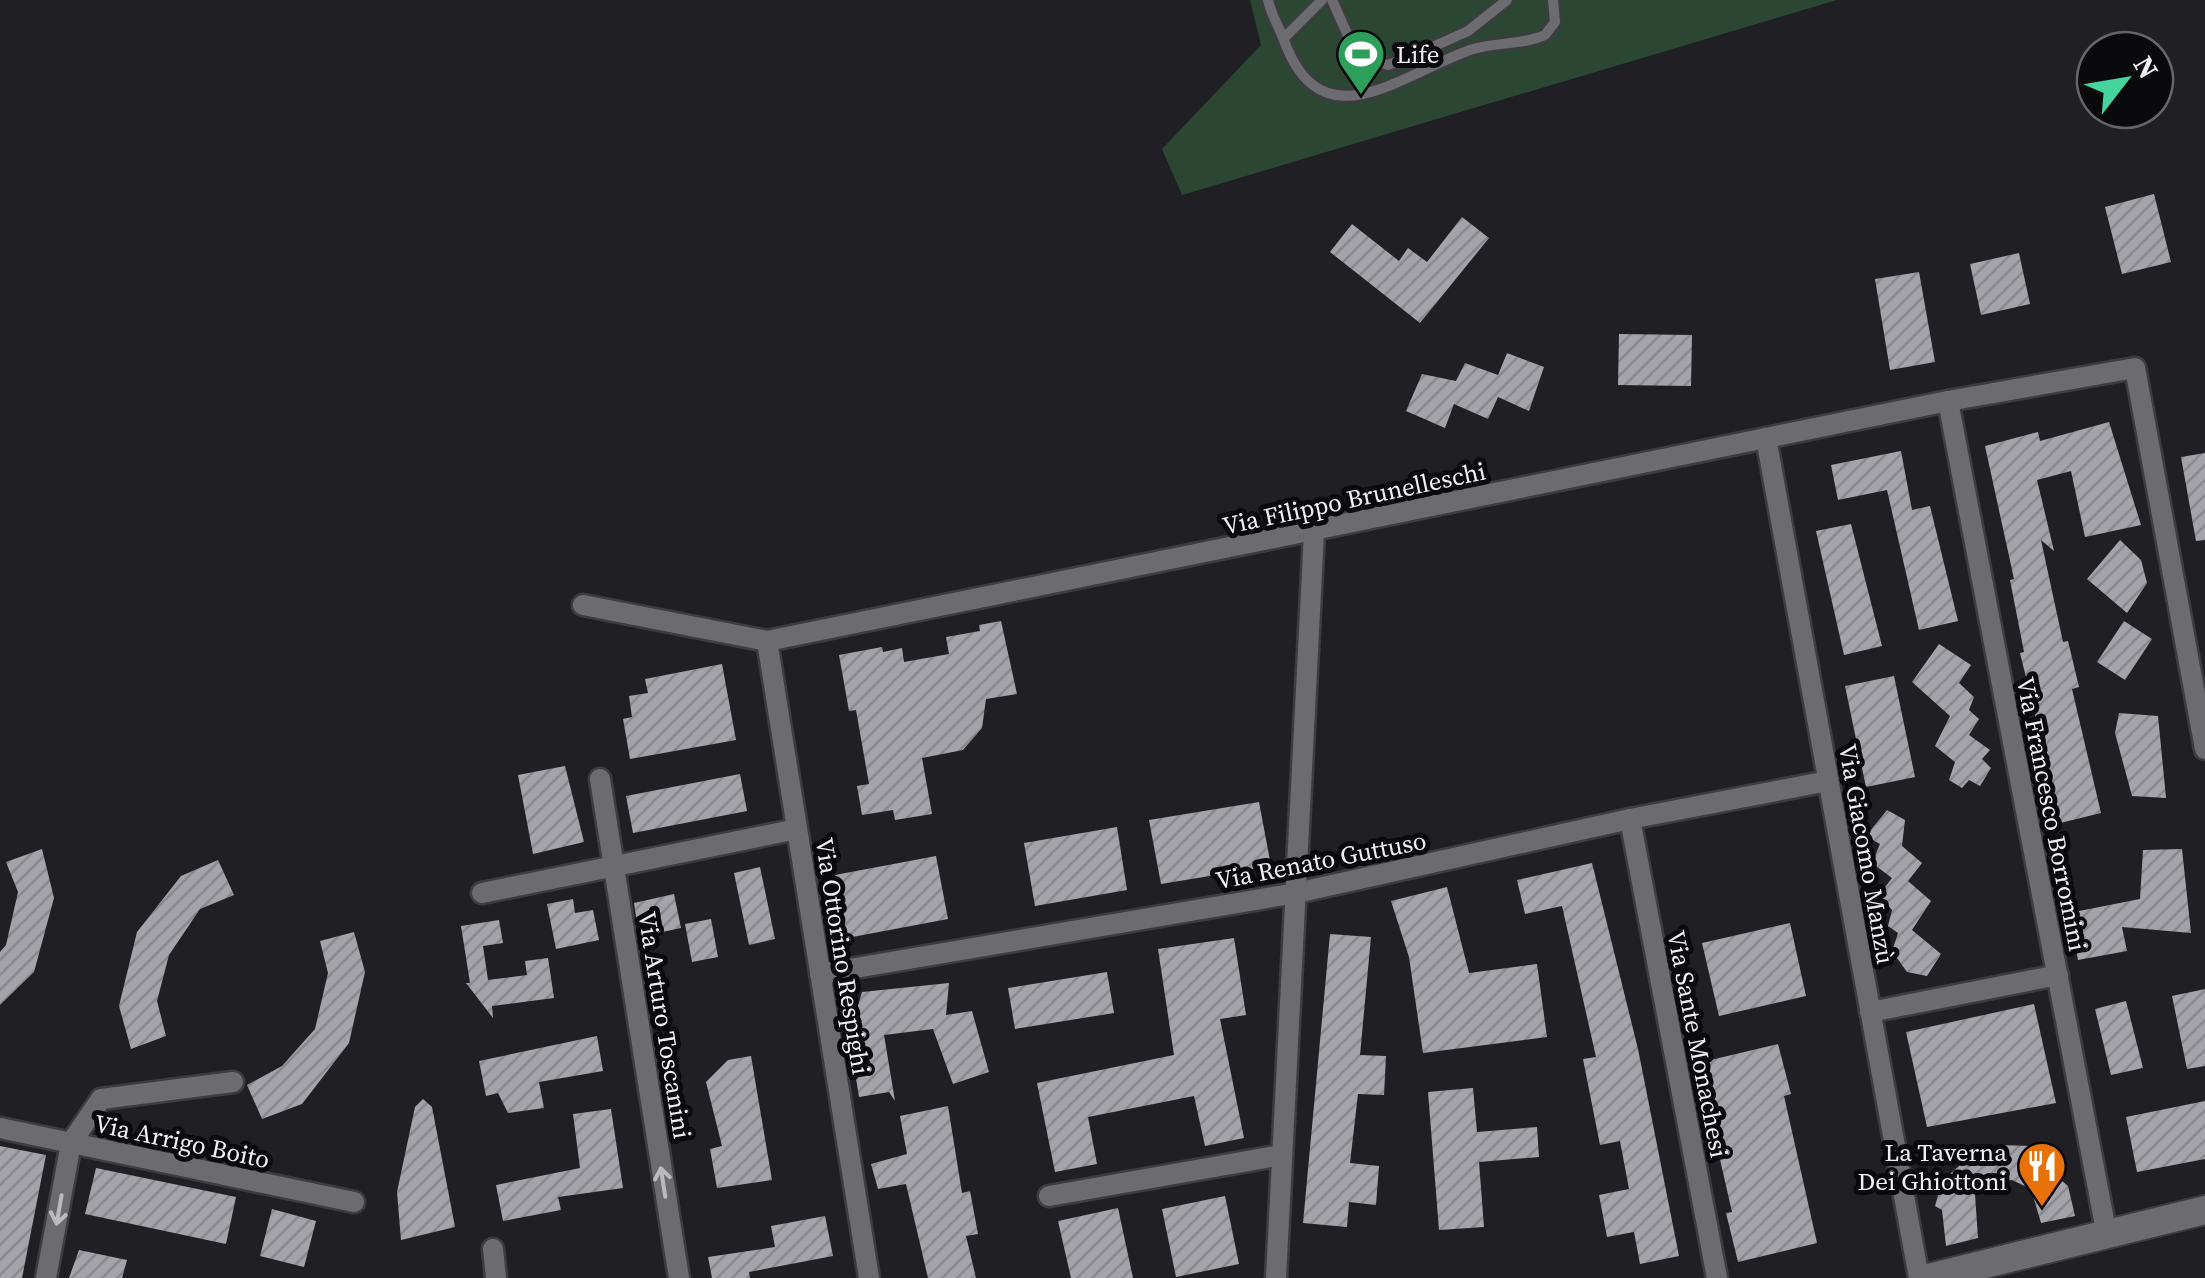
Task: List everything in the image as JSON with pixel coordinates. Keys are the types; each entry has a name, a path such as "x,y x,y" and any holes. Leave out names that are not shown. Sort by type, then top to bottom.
{"street":[{"name":"Via Filippo Brunelleschi","path":"583,605 768,641 1948,401 2135,368 2205,749"},
{"name":"Via Francesco Borromini","path":"1948,401 2107,1236"},
{"name":"Via Giacomo Manzù","path":"1766,438 1919,1278"},
{"path":"1276,1278 1314,533"},
{"name":"Via Ottorino Respighi","path":"768,641 869,1278"},
{"name":"Via Arturo Toscanini","path":"600,779 679,1278"},
{"name":"Via Renato Guttuso","path":"820,974 1296,893 1630,819 1828,781"},
{"name":"Via Sante Monachesi","path":"1630,819 1717,1278"},
{"path":"482,893 797,829"},
{"path":"1870,1012 2058,975"},
{"path":"46,1278 71,1143 101,1100 233,1082"},
{"name":"Via Arrigo Boito","path":"0,1128 354,1202"},
{"path":"1049,1196 1282,1154"},
{"path":"1928,1278 2205,1210"},
{"path":"493,1249 496,1278"}],"lane":[{"path":"1268,0 1294,67 1314,90 1335,99 1366,94 1473,49 1537,39 1555,22 1552,0"},
{"path":"1284,38 1322,0"},
{"path":"1332,0 1357,56 1388,65 1468,31 1507,0"}],"green space":[{"name":"Life","path":"1250,0 1837,0 1182,195 1162,149 1261,45"}],"building":[{"path":"2154,194 2171,262 2122,274 2105,207"},
{"path":"1462,217 1489,238 1420,323 1330,252 1352,224 1399,261 1408,248 1427,262"},
{"path":"2019,253 2030,304 1981,315 1970,264"},
{"path":"1919,272 1935,362 1890,370 1875,279"},
{"path":"1619,334 1692,335 1691,386 1618,385"},
{"path":"1507,353 1544,367 1529,411 1498,397 1488,419 1454,404 1445,428 1406,411 1422,374 1456,381 1465,363 1498,375"},
{"path":"2109,422 2141,525 2085,537 2071,471 2037,480 2054,551 2041,540 2063,642 2068,641 2079,687 2072,689 2101,813 2052,825 2032,724 2037,722 2020,653 2024,652 2010,580 2014,579 1985,446 2038,432 2040,441"},
{"path":"1901,451 1912,510 1930,506 1958,621 1919,630 1887,490 1838,500 1831,465"},
{"path":"2205,453 2205,540 2196,541 2181,457"},
{"path":"1851,524 1882,646 1844,655 1816,531"},
{"path":"2120,540 2141,560 2147,583 2127,613 2087,579"},
{"path":"1001,621 1017,694 986,699 982,728 963,750 922,758 932,814 895,820 893,810 862,815 857,786 869,784 856,710 849,711 839,655 882,647 883,652 902,648 904,662 949,654 946,637 980,631 979,625"},
{"path":"2124,621 2152,639 2125,680 2097,662"},
{"path":"1939,644 1971,665 1959,683 1974,697 1969,710 1979,719 1969,735 1990,750 1982,759 1991,768 1980,786 1969,780 1962,788 1949,780 1955,762 1935,746 1950,716 1912,682"},
{"path":"722,664 736,740 630,759 623,719 632,717 629,696 648,693 645,679"},
{"path":"1894,676 1915,777 1866,787 1845,686"},
{"path":"2119,713 2158,716 2166,798 2132,796 2115,733"},
{"path":"565,766 584,842 533,854 518,775"},
{"path":"740,774 747,811 633,833 626,796"},
{"path":"1259,802 1271,866 1161,884 1149,820"},
{"path":"1887,810 1905,820 1902,846 1922,863 1908,881 1931,901 1912,930 1941,954 1927,976 1907,972 1892,951 1898,933 1888,926 1892,910 1879,895 1892,878 1872,863 1880,844 1866,836"},
{"path":"1117,827 1127,890 1035,906 1024,843"},
{"path":"42,849 54,898 34,972 0,1005 0,952 6,945 18,892 6,862"},
{"path":"2182,849 2191,933 2122,927 2127,951 2078,960 2069,913 2140,899 2143,850"},
{"path":"936,856 948,919 847,938 835,875"},
{"path":"218,860 234,895 200,909 169,955 157,1001 166,1036 131,1049 119,1006 137,932 181,876"},
{"path":"1592,863 1638,1049 1679,1256 1640,1264 1634,1232 1607,1237 1599,1195 1629,1189 1620,1141 1600,1145 1583,1059 1596,1057 1562,906 1525,914 1517,880"},
{"path":"760,867 775,939 749,945 734,873"},
{"path":"1447,887 1469,973 1537,964 1547,1037 1423,1053 1409,957 1391,901"},
{"path":"674,894 681,928 639,937 634,903"},
{"path":"573,899 575,913 593,910 599,940 556,949 547,904"},
{"path":"711,919 718,957 692,962 685,924"},
{"path":"499,920 503,943 483,946 488,980 527,975 525,961 548,958 554,998 492,1006 493,1018 466,983 470,983 461,926"},
{"path":"1790,923 1806,996 1719,1016 1702,943"},
{"path":"354,932 365,972 349,1043 302,1104 262,1119 247,1085 282,1066 315,1029 328,973 320,941"},
{"path":"1330,934 1371,937 1360,1055 1386,1056 1384,1095 1358,1094 1350,1163 1379,1166 1376,1205 1349,1202 1347,1227 1303,1223"},
{"path":"1234,938 1246,1015 1220,1019 1244,1138 1205,1146 1194,1096 1088,1117 1097,1164 1055,1172 1037,1083 1174,1055 1158,949"},
{"path":"1107,972 1114,1013 1015,1029 1008,988"},
{"path":"949,983 946,1015 972,1011 989,1072 953,1084 933,1029 884,1035 895,1101 889,1092 859,1097 854,1066 871,1063 851,1029 862,992"},
{"path":"2205,989 2205,1066 2187,1069 2172,996"},
{"path":"2126,1001 2143,1068 2111,1075 2095,1009"},
{"path":"2034,1004 2056,1103 1927,1127 1906,1032"},
{"path":"597,1036 603,1071 539,1082 544,1108 508,1113 498,1093 486,1096 479,1061"},
{"path":"1778,1044 1791,1094 1784,1096 1817,1243 1738,1262 1726,1213 1732,1212 1698,1063"},
{"path":"751,1056 772,1180 717,1188 710,1149 722,1146 706,1082 728,1060"},
{"path":"1473,1088 1477,1132 1537,1127 1539,1157 1479,1162 1484,1227 1439,1230 1428,1092"},
{"path":"423,1099 432,1107 455,1227 401,1240 397,1192 415,1107"},
{"path":"2205,1101 2205,1159 2137,1172 2126,1117"},
{"path":"948,1106 962,1193 970,1191 978,1234 966,1236 976,1278 928,1278 906,1184 878,1189 871,1164 907,1154 900,1116"},
{"path":"611,1109 623,1188 558,1197 561,1210 503,1221 496,1185 580,1168 573,1114"},
{"path":"1999,1145 2032,1146 2064,1166 2062,1181 2068,1186 2075,1216 2041,1223 2031,1189 2012,1180 1990,1183 1975,1194 1978,1238 1946,1246 1942,1210 1935,1206 1942,1181 1976,1151"},
{"path":"0,1146 46,1155 22,1278 0,1278"},
{"path":"96,1168 236,1197 226,1244 85,1214"},
{"path":"1225,1196 1239,1264 1176,1277 1162,1209"},
{"path":"1118,1208 1133,1278 1071,1278 1058,1221"},
{"path":"272,1209 316,1221 304,1267 260,1256"},
{"path":"825,1216 833,1256 749,1272 750,1278 712,1278 708,1257 775,1247 771,1226"},
{"path":"79,1250 127,1260 122,1278 69,1278"}],"place":[{"name":"Life","path":"1361,96"},
{"name":"La Taverna Dei Ghiottoni","path":"2042,1208"}]}
